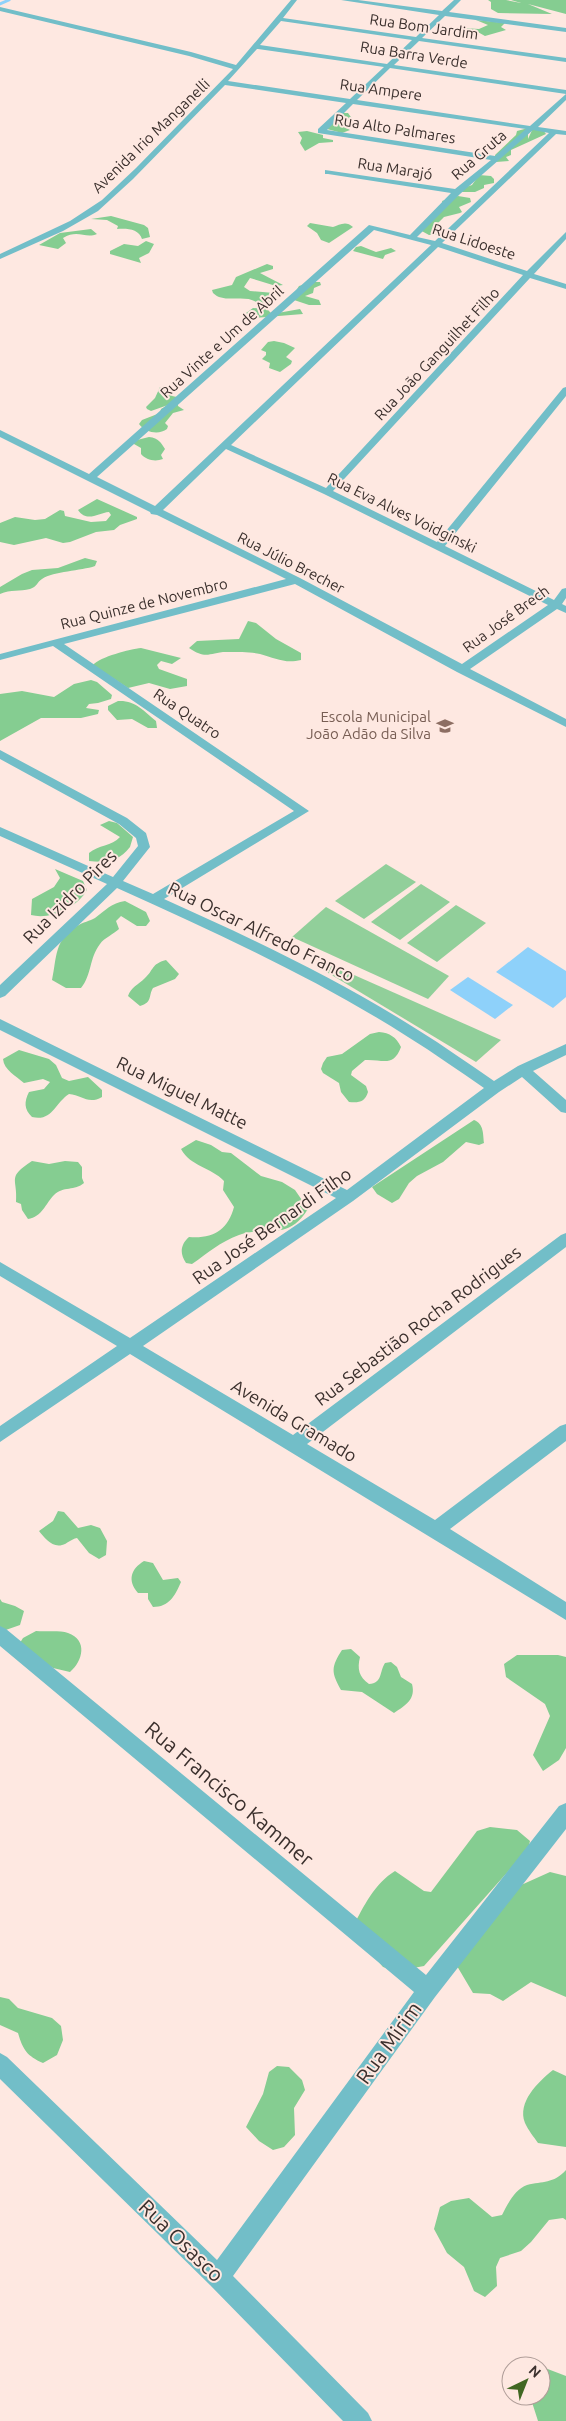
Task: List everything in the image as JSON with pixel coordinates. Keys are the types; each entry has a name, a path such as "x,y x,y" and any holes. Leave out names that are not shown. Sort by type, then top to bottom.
{"street":[{"name":"Avenida Irio Manganelli","path":"0,257 71,224 96,208 144,164 225,83 258,47 294,0"},
{"path":"344,0 566,30"},
{"path":"352,100 392,65 458,0"},
{"path":"0,9 115,38 192,54 238,68"},
{"name":"Rua Bom Jardim","path":"279,19 566,60"},
{"name":"Rua Barra Verde","path":"258,47 392,65 566,94"},
{"name":"Rua Ampere","path":"225,83 352,100 566,133"},
{"name":"Rua Gruta","path":"412,237 457,192 534,127 566,94"},
{"name":"Rua Alto Palmares","path":"352,100 321,131 495,158"},
{"name":"Rua Gruta","path":"155,512 224,444 555,131"},
{"name":"Rua Marajó","path":"328,172 457,192"},
{"name":"Rua Lidoeste","path":"372,227 436,244 566,287"},
{"name":"Rua Vinte e Um de Abril","path":"90,478 372,227"},
{"name":"Rua João Ganguilhet Filho","path":"327,492 566,234"},
{"path":"438,548 566,390"},
{"name":"Rua Júlio Brecher","path":"0,433 155,512 296,580 461,670 566,724"},
{"name":"Rua Eva Alves Voidginski","path":"224,444 327,492 561,608"},
{"name":"Rua Quinze de Novembro","path":"0,657 296,580"},
{"name":"Rua José Brech","path":"461,670 561,608 566,591"},
{"name":"Rua Quatro","path":"54,642 303,811 153,900"},
{"name":"Rua Izidro Pires","path":"0,754 123,821 142,836 144,847 114,884 0,993"},
{"name":"Rua Oscar Alfredo Franco","path":"0,832 241,939 328,984 413,1033 494,1088"},
{"name":"Rua Miguel Matte","path":"0,1024 348,1197"},
{"name":"Rua José Bernardi Filho","path":"0,1435 348,1197 494,1088 524,1070 566,1050"},
{"path":"524,1070 566,1108"},
{"name":"Rua Sebastião Rocha Rodrigues","path":"294,1444 566,1239"},
{"name":"Avenida Gramado","path":"0,1268 436,1530 566,1612"},
{"path":"436,1530 566,1431"},
{"name":"Rua Francisco Kammer","path":"0,1635 428,1990"},
{"name":"Rua Mirim","path":"218,2277 428,1990 566,1813"},
{"name":"Rua Osasco","path":"0,2064 218,2277 360,2421"}],"green space":[{"path":"488,0 506,0 521,3 511,0 566,0 566,14 528,4 552,14 498,13 491,9 491,2"},
{"path":"476,20 505,23 501,27 506,30 485,36 476,31 463,28 479,29 488,25"},
{"path":"341,113 348,113 353,120 351,123 342,126 350,130 342,133 327,129 328,125 335,122"},
{"path":"528,128 528,139 533,128 543,130 546,134 511,150 511,155 506,157 509,161 496,162 495,155 516,135 517,131"},
{"path":"307,131 323,135 323,138 333,140 333,142 319,143 305,151 300,143 302,138 298,132"},
{"path":"479,175 491,176 494,179 494,183 484,185 484,188 475,192 462,192 463,188 472,185"},
{"path":"458,196 470,198 471,202 459,207 462,212 444,217 438,223 443,231 441,234 429,235 418,229 443,204 442,201"},
{"path":"111,216 144,225 148,228 150,237 142,239 135,231 117,229 118,226 107,220 91,219"},
{"path":"310,223 333,227 345,223 353,227 329,243 321,240 317,233 307,226"},
{"path":"91,229 97,234 68,235 63,238 66,243 58,249 39,245 60,233"},
{"path":"146,241 154,244 149,253 139,258 141,263 110,254 110,251 124,244 138,246"},
{"path":"361,246 376,252 391,248 396,251 385,255 383,259 353,251 356,247"},
{"path":"267,264 273,266 273,269 260,273 283,285 276,286 250,278 244,287 250,291 274,293 275,296 271,303 259,304 248,299 223,298 213,293 212,290 232,285 236,277"},
{"path":"320,282 321,285 314,288 313,293 305,296 319,300 321,305 309,305 291,299 299,286"},
{"path":"253,308 267,309 272,314 300,309 303,314 254,318 246,313"},
{"path":"274,341 295,348 286,357 292,361 291,364 280,372 269,368 270,363 262,359 266,352 261,350 268,342"},
{"path":"160,387 174,390 172,396 177,397 178,406 184,410 173,413 165,423 168,426 167,429 153,432 139,424 142,420 160,413 161,409 168,405 151,411 146,407 155,398"},
{"path":"149,437 161,443 165,449 161,455 163,459 145,458 141,454 141,448 134,444 133,441"},
{"path":"97,499 137,517 137,519 120,525 114,530 96,532 70,542 63,543 46,538 14,545 0,542 0,523 15,517 35,520 45,519 60,510 64,511 65,516 91,522 106,521 111,515 109,512 89,517 81,514 78,510"},
{"path":"85,558 97,561 95,566 53,574 42,579 30,589 0,594 0,587 22,574 32,570 58,568"},
{"path":"248,621 256,623 276,639 301,653 301,660 285,661 245,652 223,652 205,655 189,648 197,641 239,639"},
{"path":"141,648 181,658 172,664 161,661 157,665 159,669 187,679 187,686 170,689 149,683 128,688 93,665 108,656"},
{"path":"91,680 97,682 112,695 111,699 89,704 86,708 99,710 98,714 81,718 41,718 0,741 0,694 22,691 54,697 74,684"},
{"path":"118,701 129,702 139,707 156,721 157,728 148,728 132,719 117,720 108,710 108,706"},
{"path":"109,821 117,823 133,837 130,847 116,859 101,862 89,861 89,853 120,837 100,825"},
{"path":"386,864 416,882 364,919 335,901"},
{"path":"55,869 83,881 87,890 77,902 62,911 46,916 31,915 32,899 54,887 60,878"},
{"path":"421,884 450,902 400,940 371,922"},
{"path":"125,901 146,912 150,921 146,926 137,926 121,916 116,921 119,929 104,940 96,949 87,978 81,988 66,988 52,980 56,956 64,937 79,925 95,918 112,905"},
{"path":"456,905 486,923 437,962 407,943"},
{"path":"326,907 449,976 428,999 292,937"},
{"path":"166,960 179,974 175,979 153,988 149,1001 140,1006 128,996 129,993 148,975 155,965"},
{"path":"327,963 501,1040 476,1062 320,968"},
{"path":"379,1032 392,1036 397,1041 401,1047 398,1054 395,1058 387,1061 365,1060 352,1071 351,1075 366,1086 368,1092 361,1101 349,1102 341,1092 339,1083 323,1073 321,1069 323,1063 327,1057 342,1054 370,1034"},
{"path":"19,1050 49,1059 56,1065 62,1078 69,1081 88,1077 102,1090 102,1097 89,1100 69,1094 49,1114 39,1118 32,1117 27,1111 26,1105 29,1092 44,1089 50,1082 43,1079 24,1083 8,1070 3,1059"},
{"path":"474,1120 480,1124 484,1143 479,1145 466,1142 443,1162 417,1176 409,1183 399,1199 392,1203 377,1194 372,1187"},
{"path":"196,1140 211,1145 222,1152 231,1153 261,1176 282,1182 295,1190 308,1209 293,1226 277,1231 259,1231 239,1235 220,1244 192,1264 186,1263 182,1252 186,1240 189,1237 205,1236 218,1231 228,1222 234,1207 223,1190 224,1181 219,1176 190,1160 181,1149"},
{"path":"32,1161 49,1164 65,1161 78,1162 82,1167 84,1183 58,1192 37,1216 28,1219 22,1210 21,1204 16,1202 15,1179 19,1171"},
{"path":"58,1511 64,1512 78,1528 91,1525 100,1528 107,1541 106,1555 99,1559 89,1553 77,1538 58,1546 46,1539 39,1531 53,1521"},
{"path":"144,1561 153,1563 163,1580 178,1578 181,1582 171,1600 163,1605 153,1607 148,1599 148,1593 138,1593 132,1584 133,1571"},
{"path":"0,1599 2,1602 24,1611 20,1625 0,1632"},
{"path":"36,1631 65,1632 79,1640 81,1646 80,1657 70,1672 53,1668 18,1646 23,1638"},
{"path":"351,1649 360,1657 360,1672 363,1679 369,1684 377,1682 385,1663 391,1662 397,1667 401,1677 412,1684 413,1694 409,1701 394,1713 362,1692 341,1690 335,1679 334,1665 342,1650"},
{"path":"517,1655 558,1655 566,1657 566,1748 559,1760 543,1771 533,1755 550,1716 545,1704 506,1677 504,1664"},
{"path":"490,1827 517,1830 530,1841 528,1849 424,1966 397,1971 383,1967 358,1938 353,1927 365,1904 381,1882 395,1871 424,1891 431,1892 477,1831"},
{"path":"550,1872 566,1876 566,1997 531,1982 503,2001 490,1994 473,1993 457,1966 510,1890"},
{"path":"0,1997 9,1999 18,2008 52,2018 61,2026 63,2040 57,2055 43,2063 29,2055 18,2033 0,2025"},
{"path":"277,2066 289,2067 302,2080 305,2090 294,2108 295,2135 284,2147 273,2150 259,2141 246,2127 263,2094 269,2072"},
{"path":"553,2070 566,2076 566,2147 538,2143 526,2126 523,2115 526,2100 530,2093"},
{"path":"566,2170 566,2220 563,2218 549,2220 521,2251 500,2258 496,2267 497,2286 485,2297 474,2291 464,2267 447,2253 434,2229 440,2207 451,2201 469,2198 492,2217 502,2215 512,2198 523,2187 552,2180"},
{"path":"551,2370 566,2376 566,2421 538,2421 533,2406 551,2406"}],"water":[{"path":"528,947 566,971 566,997 553,1008 496,972"},
{"path":"468,977 513,1005 495,1019 450,990"}],"waterway":[{"path":"0,4 9,0"}],"place":[{"name":"Escola Municipal João Adão da Silva","path":"445,726"}]}
